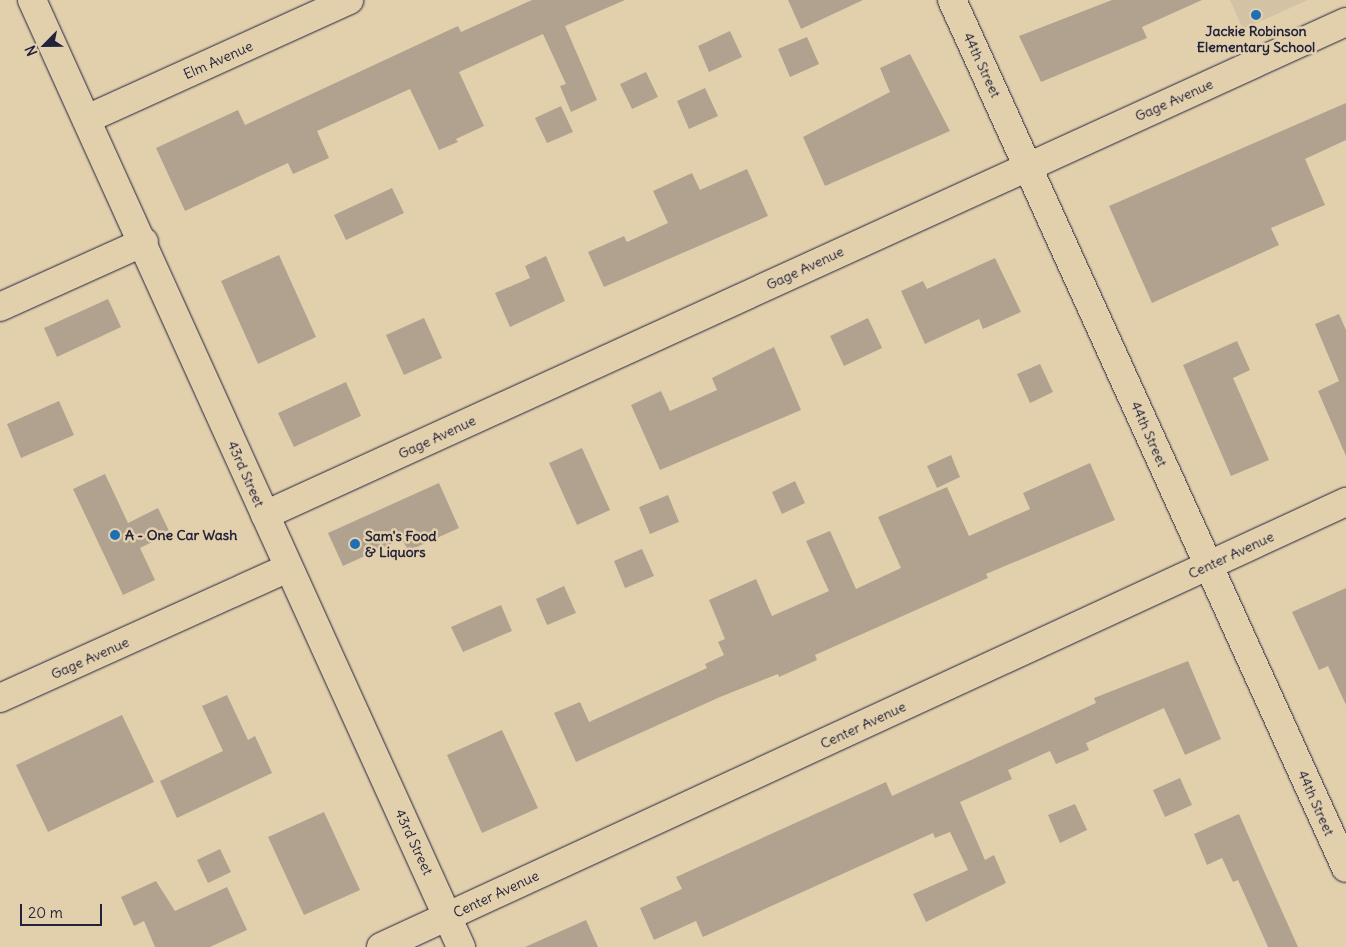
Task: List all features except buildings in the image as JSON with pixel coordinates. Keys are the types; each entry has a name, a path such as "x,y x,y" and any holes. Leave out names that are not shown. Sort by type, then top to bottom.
{"street":[{"name":"43rd Street","path":"32,0 144,242 288,568 461,947"},
{"name":"Elm Avenue","path":"87,119 349,0"},
{"name":"44th Street","path":"952,0 1346,868"},
{"name":"Gage Avenue","path":"265,515 1346,22"},
{"path":"0,307 144,242"},
{"name":"Center Avenue","path":"381,947 1346,502"},
{"name":"Gage Avenue","path":"0,698 288,568"}],"shaded area":[{"name":"Jackie Robinson Elementary School","path":"1230,0 1308,0 1243,29"}],"place":[{"name":"Jackie Robinson Elementary School","path":"1256,15"},
{"name":"A - One Car Wash","path":"115,535"},
{"name":"Sam's Food & Liquors","path":"355,544"}]}
